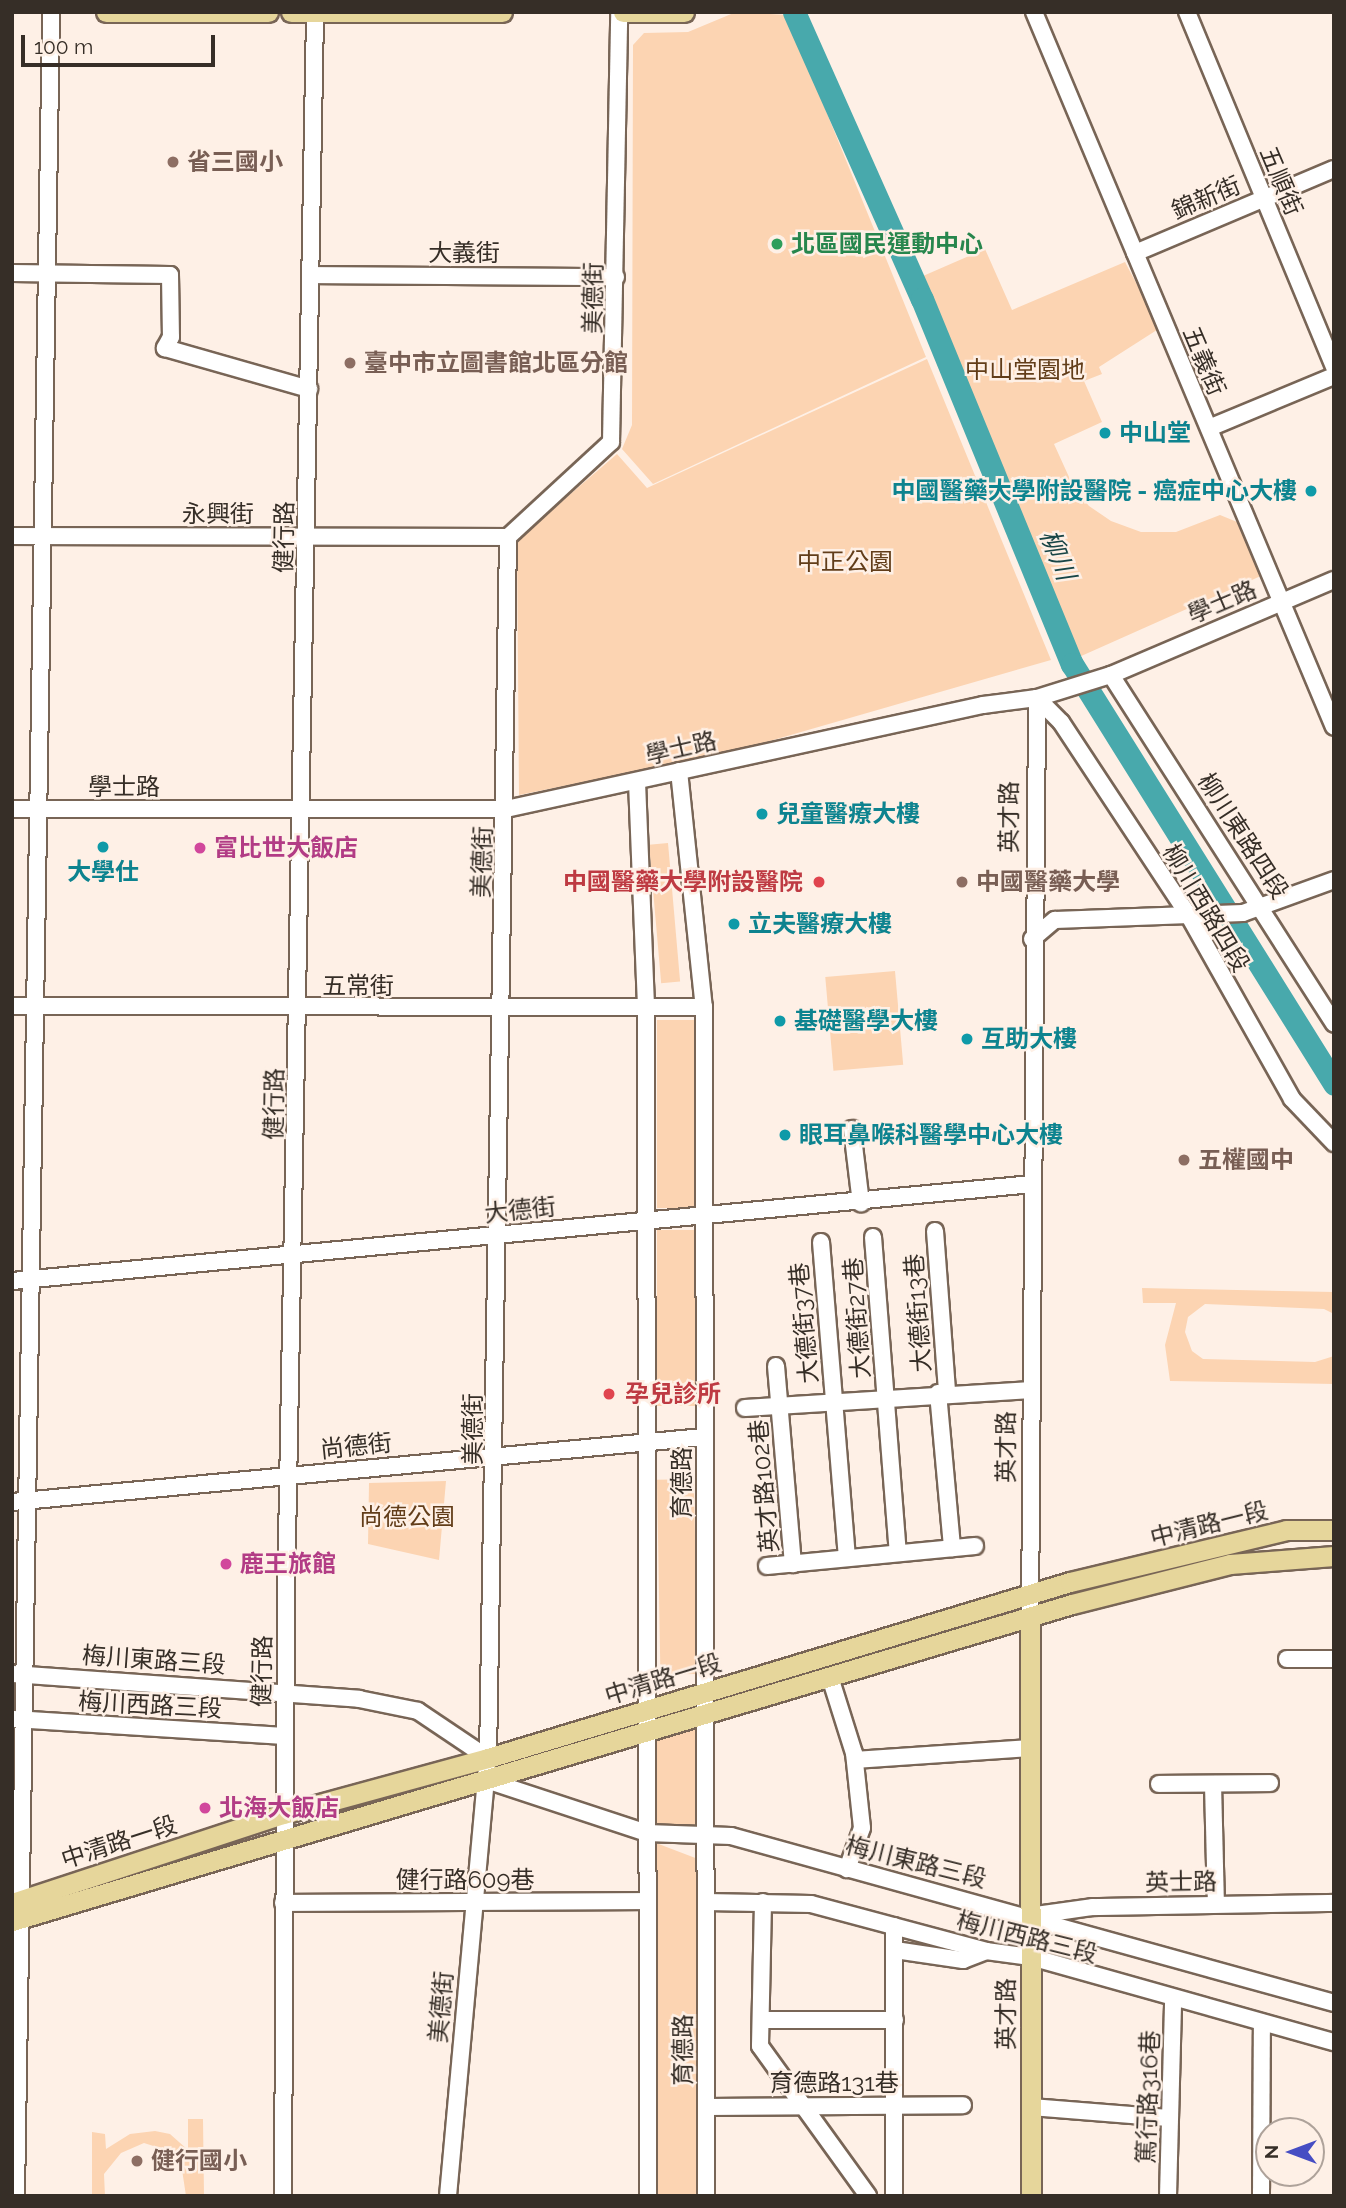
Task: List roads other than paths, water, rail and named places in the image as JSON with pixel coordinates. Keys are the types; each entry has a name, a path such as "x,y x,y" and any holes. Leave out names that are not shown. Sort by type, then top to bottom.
{"main road":[{"path":"106,12 268,12"},
{"path":"290,12 502,12"},
{"path":"621,12 684,12"},
{"name":"中清路一段","path":"15,1911 283,1814 488,1758 1030,1595 1286,1530 1334,1530"},
{"name":"中清路一段","path":"15,1911 283,1842 1030,1617 1230,1564 1334,1556"},
{"name":"英才路","path":"1030,1617 1031,2196"}],"street":[{"path":"16,2196 15,1911 21,1280 33,1006 51,12"},
{"name":"美德街","path":"448,2196 472,1903 488,1758 496,1455 496,1236 506,809 508,537 611,442 621,12"},
{"name":"五義街","path":"1034,12 1334,727"},
{"name":"五順街","path":"1187,12 1334,367"},
{"name":"健行路","path":"283,2196 284,1736 303,810 315,13"},
{"name":"錦新街","path":"1135,253 1334,169"},
{"path":"12,274 170,275 171,337 165,348 309,389"},
{"name":"大義街","path":"312,275 616,277"},
{"path":"1209,428 1334,376"},
{"name":"永興街","path":"12,536 508,537"},
{"name":"學士路","path":"12,809 506,809 983,705 1037,698 1111,675 1334,580"},
{"name":"柳川東路四段","path":"1111,675 1334,1024"},
{"name":"柳川西路四段","path":"1037,698 1061,722 1195,915 1269,1065 1292,1099 1334,1143"},
{"name":"英才路","path":"1030,1617 1032,939 1037,698"},
{"name":"育德路","path":"680,771 704,1007 706,2196"},
{"name":"育德路","path":"638,782 646,1009 648,2196"},
{"path":"1032,939 1055,920 1243,913 1263,909 1334,880"},
{"name":"五常街","path":"12,1006 298,1009 704,1007"},
{"path":"852,1129 862,1203"},
{"name":"大德街","path":"21,1280 862,1203 1032,1184"},
{"name":"大德街13巷","path":"935,1231 942,1393"},
{"name":"大德街27巷","path":"873,1237 886,1396"},
{"name":"大德街37巷","path":"821,1242 834,1400"},
{"name":"英才路102巷","path":"776,1366 793,1563"},
{"name":"英才路102巷","path":"745,1408 886,1396 1031,1390"},
{"path":"942,1393 952,1548"},
{"path":"886,1396 898,1553"},
{"path":"834,1400 848,1558"},
{"name":"尚德街","path":"19,1501 704,1437"},
{"name":"英才路102巷","path":"767,1566 975,1546"},
{"path":"1287,1659 1334,1659"},
{"name":"梅川東路三段","path":"18,1674 359,1699 418,1711 488,1758"},
{"path":"830,1677 855,1760 862,1828 847,1869"},
{"name":"梅川西路三段","path":"17,1720 284,1736"},
{"path":"855,1760 1031,1748"},
{"name":"梅川東路三段","path":"486,1780 647,1833 731,1836 1031,1916 1334,2003"},
{"path":"1159,1784 1270,1783"},
{"path":"1213,1784 1216,1904"},
{"name":"健行路609巷","path":"283,1903 647,1901"},
{"name":"梅川西路三段","path":"706,1902 811,1904 986,1951 1031,1956 1173,1999 1334,2042"},
{"path":"763,1902 760,2046 868,2196"},
{"name":"英士路","path":"1031,1916 1093,1907 1334,1903"},
{"path":"894,1926 894,2196"},
{"path":"895,1950 963,1960 986,1951"},
{"name":"篤行路316巷","path":"1168,2196 1173,1999"},
{"path":"761,2020 895,2020"},
{"path":"1261,2196 1262,2023"},
{"name":"育德路131巷","path":"706,2107 963,2105"},
{"path":"1031,2107 1169,2118"}],"waterway":[{"name":"柳川","path":"794,12 922,299 1072,664 1334,1084"}],"place":[{"name":"省三國小","path":"173,162"},
{"name":"北區國民運動中心","path":"777,244"},
{"name":"臺中市立圖書館北區分館","path":"350,363"},
{"name":"中山堂","path":"1105,433"},
{"name":"中國醫藥大學附設醫院 - 癌症中心大樓","path":"1311,491"},
{"name":"兒童醫療大樓","path":"762,814"},
{"name":"大學仕","path":"103,847"},
{"name":"富比世大飯店","path":"200,848"},
{"name":"中國醫藥大學附設醫院","path":"819,882"},
{"name":"中國醫藥大學","path":"962,882"},
{"name":"立夫醫療大樓","path":"734,924"},
{"name":"基礎醫學大樓","path":"780,1021"},
{"name":"互助大樓","path":"967,1039"},
{"name":"眼耳鼻喉科醫學中心大樓","path":"785,1135"},
{"name":"五權國中","path":"1184,1160"},
{"name":"孕兒診所","path":"609,1394"},
{"name":"鹿王旅館","path":"226,1564"},
{"name":"北海大飯店","path":"205,1808"},
{"name":"健行國小","path":"137,2161"}],"park label":[{"name":"中山堂園地","path":"1025,370"},
{"name":"中正公園","path":"845,562"},
{"name":"尚德公園","path":"407,1517"}]}
